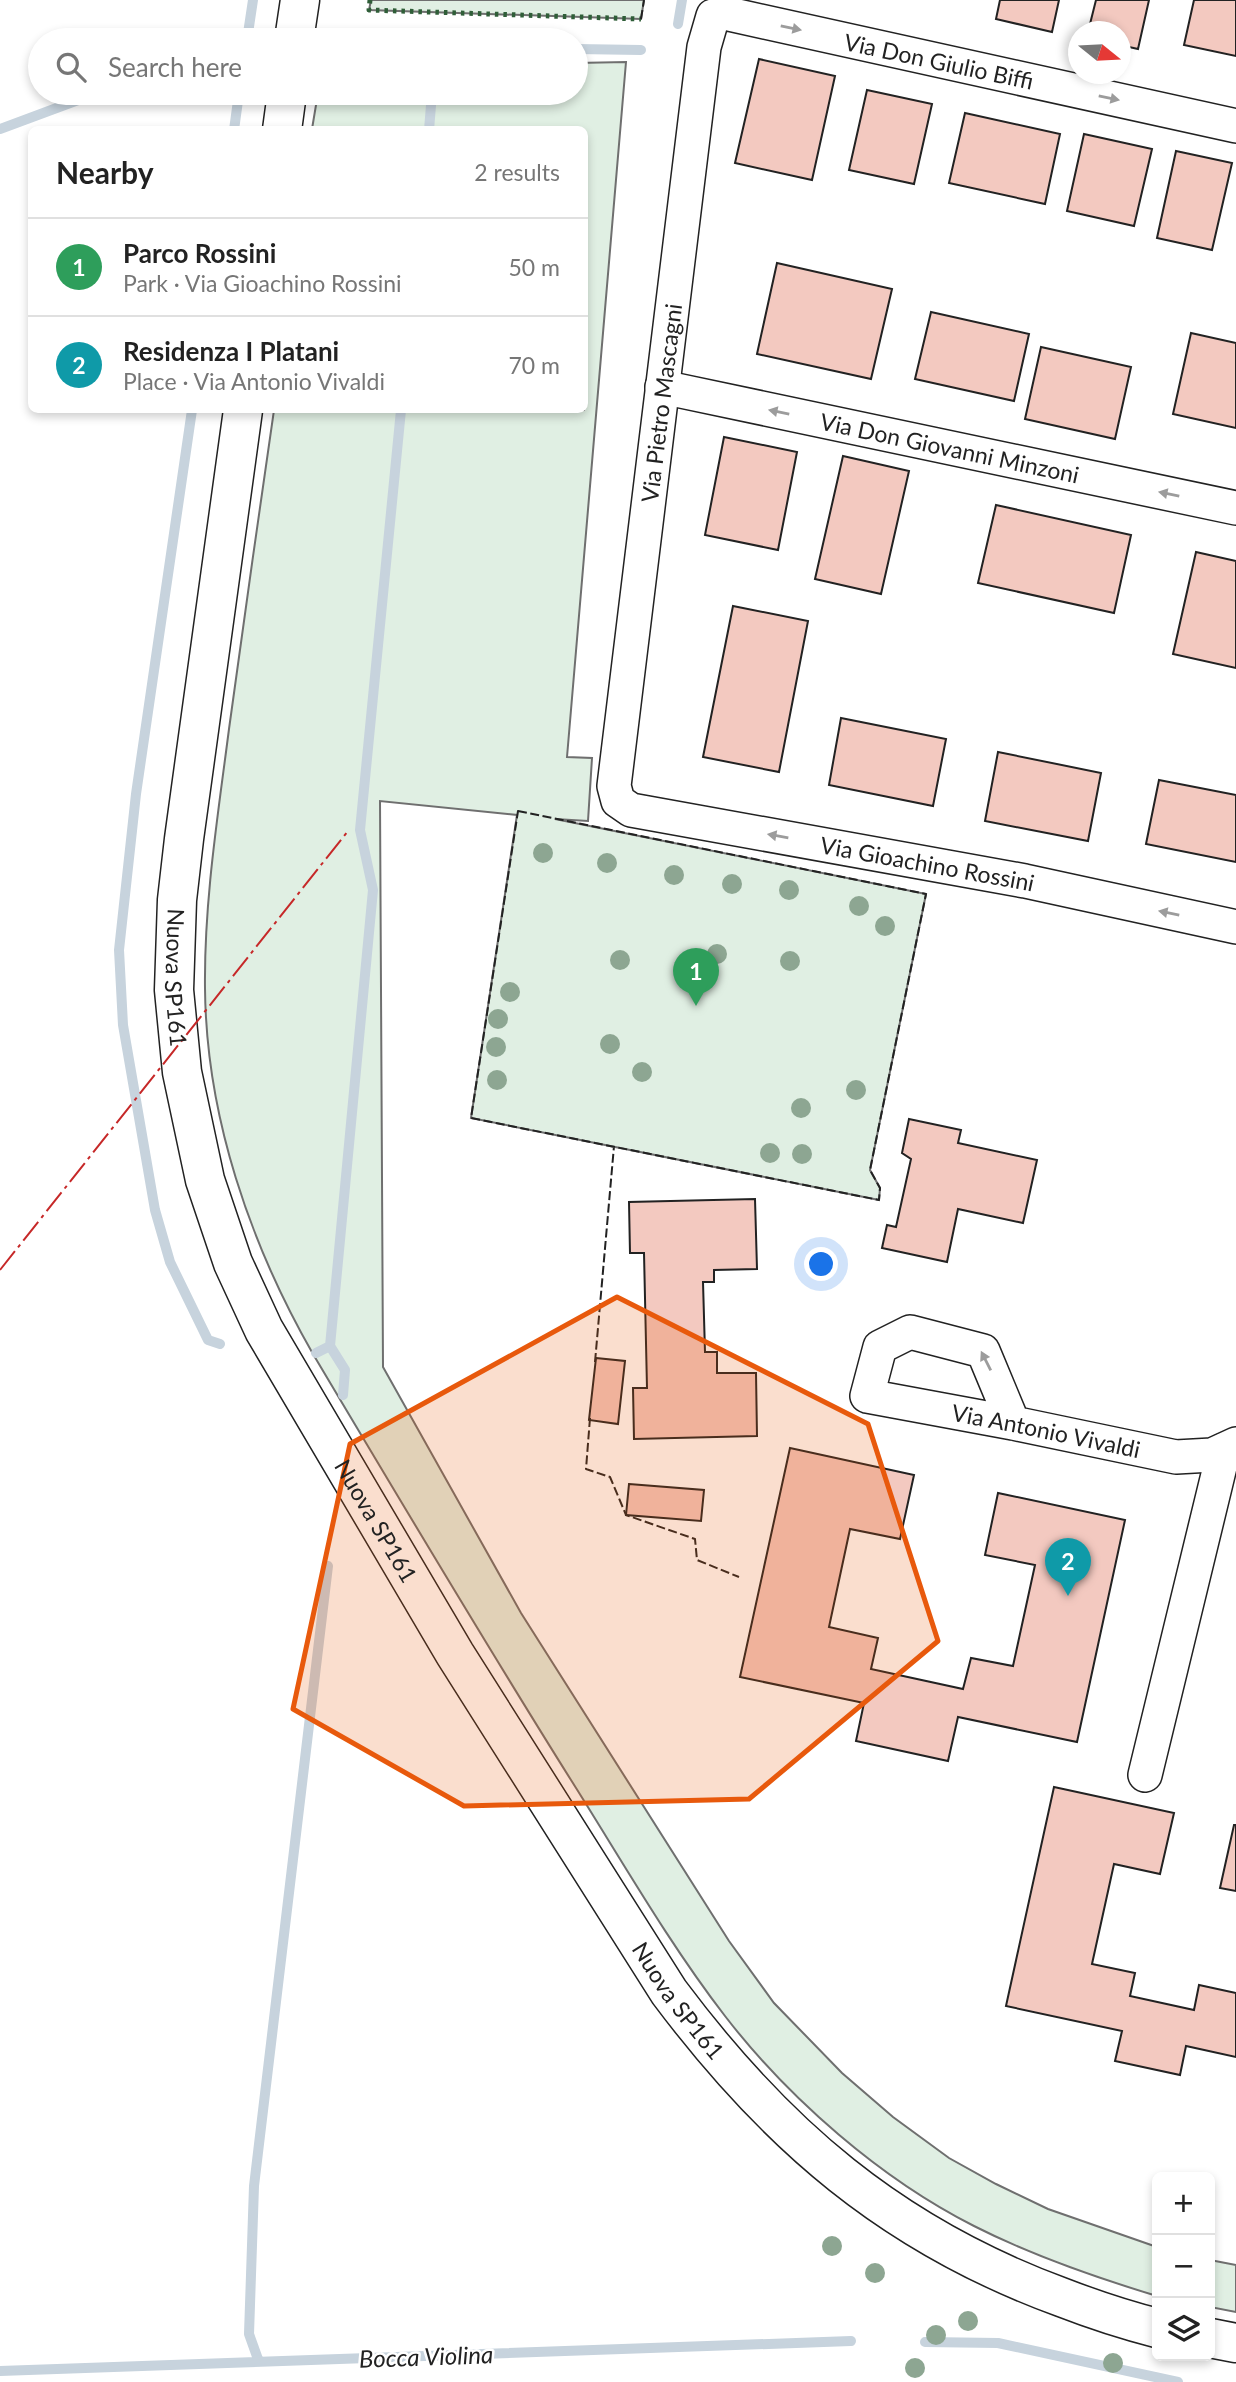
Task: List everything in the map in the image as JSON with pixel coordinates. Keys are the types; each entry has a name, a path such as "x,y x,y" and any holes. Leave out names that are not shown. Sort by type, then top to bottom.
{"main road":[{"path":"296,28 300,0"},
{"path":"283,126 285,105"},
{"name":"Nuova SP161","path":"243,413 184,839 177,900 174,990 182,1072 199,1158 220,1230 249,1299 287,1370 456,1654 669,1992 729,2068 790,2131 867,2194 922,2232 1017,2280 1074,2302 1152,2326"},
{"path":"1215,2339 1236,2343"}],"street":[{"name":"Via Pietro Mascagni","path":"616,791 704,47 713,16 724,13"},
{"name":"Via Don Giulio Biffi","path":"724,13 1236,126"},
{"name":"Via Don Giovanni Minzoni","path":"662,387 1236,508"},
{"name":"Via Gioachino Rossini","path":"616,791 631,810 1025,881 1236,927"},
{"name":"Via Antonio Vivaldi","path":"1013,1423 983,1351 910,1332 880,1347 867,1396 1176,1457 1198,1458 1230,1447"},
{"name":"Via Antonio Vivaldi","path":"1145,1775 1230,1447"}],"highlighted area":[{"path":"617,1297 868,1424 938,1641 749,1799 464,1806 293,1709 350,1444"}],"green space":[{"path":"371,0 644,0 641,19 369,10"},
{"path":"626,62 567,757 592,758 588,821 555,819 926,894 870,1170 880,1188 879,1200 471,1118 517,815 380,801 383,1367 521,1613 729,1941 774,2003 842,2073 893,2117 949,2158 1048,2209 1152,2245 1152,2294 1019,2247 939,2207 905,2185 871,2161 807,2107 750,2047 725,2016 664,1930 473,1621 313,1354 290,1312 251,1224 223,1131 207,1036 207,923 220,794 274,413 588,413 588,126 312,126 316,105 588,105 588,63"},
{"path":"1215,2261 1236,2265 1236,2312 1215,2308"}],"building":[{"path":"1000,0 1059,0 1052,32 996,19"},
{"path":"1096,0 1149,0 1138,49 1131,47 1131,21 1091,21"},
{"path":"1194,0 1236,0 1236,56 1184,45"},
{"path":"759,59 835,76 812,180 735,163"},
{"path":"867,90 932,104 914,184 849,170"},
{"path":"965,113 1060,134 1045,204 949,183"},
{"path":"1084,134 1152,149 1134,226 1067,211"},
{"path":"1176,151 1232,163 1212,250 1157,238"},
{"path":"777,263 892,289 871,379 757,354"},
{"path":"931,312 1029,334 1014,401 915,379"},
{"path":"1191,333 1236,343 1236,428 1173,414"},
{"path":"1041,347 1131,367 1115,439 1025,419"},
{"path":"724,437 797,452 778,550 705,535"},
{"path":"843,456 909,471 881,594 815,579"},
{"path":"996,505 1131,535 1114,613 978,583"},
{"path":"1196,552 1236,561 1236,668 1173,654"},
{"path":"733,606 808,621 779,772 703,757"},
{"path":"841,718 946,739 933,806 829,785"},
{"path":"998,752 1101,773 1088,841 985,821"},
{"path":"1159,780 1236,795 1236,862 1146,844"},
{"path":"909,1119 961,1130 958,1143 1037,1160 1023,1223 958,1209 947,1262 882,1248 887,1225 896,1227 911,1159 902,1153"},
{"path":"755,1199 757,1269 714,1270 714,1282 703,1282 705,1352 717,1352 717,1373 756,1373 757,1436 634,1439 633,1388 647,1388 644,1253 630,1253 629,1202"},
{"path":"596,1358 625,1361 618,1424 589,1420"},
{"path":"790,1448 914,1475 900,1539 850,1529 829,1627 878,1638 871,1669 963,1689 971,1658 1013,1666 1035,1565 985,1555 998,1493 1125,1520 1077,1742 958,1717 948,1761 856,1741 864,1703 740,1677"},
{"path":"629,1484 704,1490 701,1521 626,1515"},
{"path":"1054,1787 1174,1813 1160,1874 1114,1864 1092,1964 1135,1973 1130,1996 1194,2010 1199,1985 1236,1993 1236,2057 1186,2046 1180,2075 1115,2061 1122,2031 1006,2006"},
{"path":"1236,1825 1236,1891 1220,1888"}],"waterway":[{"path":"249,28 253,0"},
{"path":"678,24 682,0"},
{"path":"588,49 641,50"},
{"path":"0,129 65,105"},
{"path":"235,126 237,105"},
{"path":"429,126 431,105"},
{"path":"192,413 136,794 119,950 123,1025 155,1210 170,1262 208,1340 220,1344"},
{"path":"343,1395 345,1370 330,1346 373,890 360,830 401,413"},
{"path":"316,1353 330,1346"},
{"path":"259,2362 249,2334 254,2186 328,1566"},
{"name":"Bocca Violina","path":"0,2371 851,2341"},
{"name":"Bocca Violina","path":"925,2342 998,2343 1178,2382"}],"hedge":[{"path":"370,0 369,10 641,19"}],"fence":[{"path":"641,19 644,0"},
{"path":"518,811 926,894 870,1170 880,1188 879,1200 471,1118 518,811"},
{"path":"595,1362 614,1146"},
{"path":"590,1418 586,1469 610,1477 626,1515 695,1539 697,1560 739,1577"}],"power":[{"path":"0,1270 348,831"}],"place":[{"name":"Parco Rossini","path":"696,1006"},
{"name":"Residenza I Platani","path":"1068,1596"}]}
